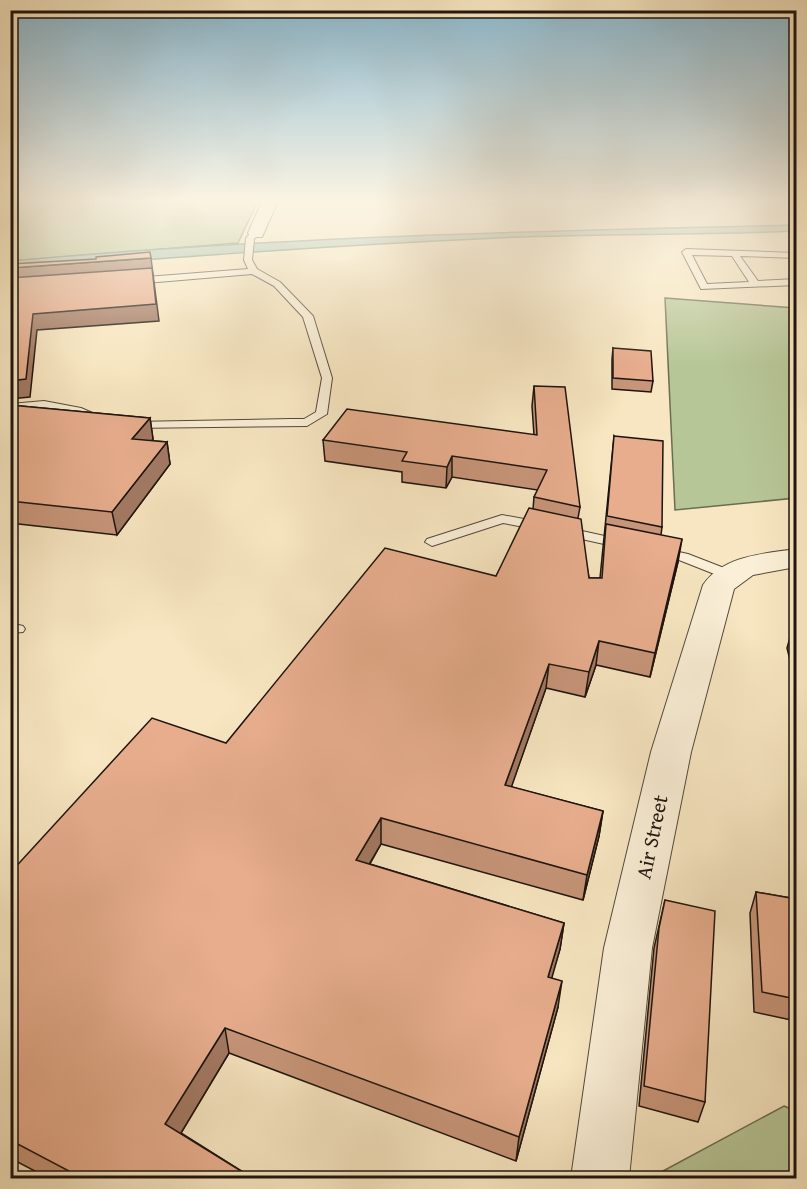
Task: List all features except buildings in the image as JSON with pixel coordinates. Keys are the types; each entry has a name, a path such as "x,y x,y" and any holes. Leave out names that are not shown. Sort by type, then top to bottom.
{"street":[{"name":"Air Street","path":"600,1179 628,948 671,752 719,585 743,567 796,558"}],"lane":[{"path":"249,254 248,260 253,272"},
{"path":"687,254 704,287 796,282"},
{"path":"735,254 755,284"},
{"path":"780,254 796,255"},
{"path":"122,282 253,272 277,284 308,316 327,378 321,414 307,422 148,427 124,425"},
{"path":"10,408 22,404 67,407 106,420"},
{"path":"432,542 502,519 683,557 732,576"}],"shaded area":[{"path":"11,254 93,254 11,261"},
{"path":"91,254 224,254 11,270 11,261"},
{"path":"665,298 796,308 796,498 675,510"},
{"path":"784,1106 796,1111 796,1178 650,1178"}]}
